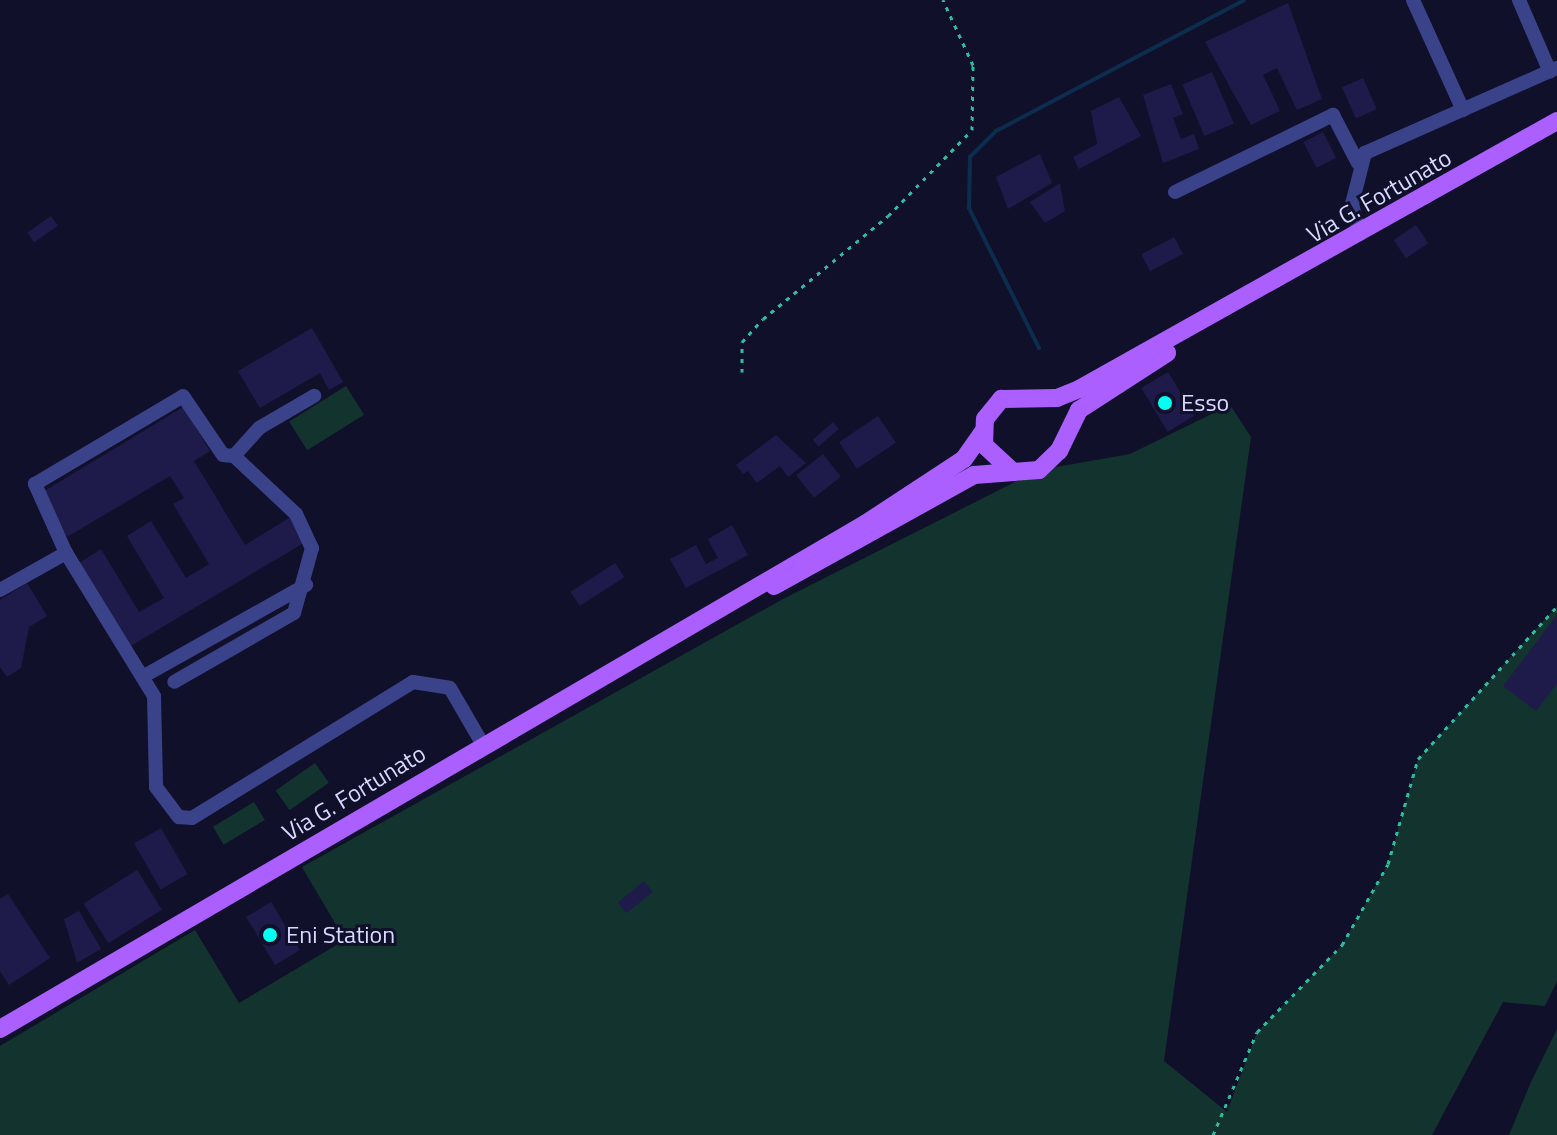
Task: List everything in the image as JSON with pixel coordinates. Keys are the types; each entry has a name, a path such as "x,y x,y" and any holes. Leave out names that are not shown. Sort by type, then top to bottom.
{"main road":[{"name":"Via G. Fortunato","path":"1226,312 1557,121"},
{"path":"734,602 964,459 1001,399 1039,397 1079,389 1226,312"},
{"path":"734,602 818,568 974,475 1013,472 1051,462 1079,410 1226,312"},
{"path":"1039,397 1058,413 1063,438"},
{"path":"983,432 991,457 1013,472"},
{"name":"Via G. Fortunato","path":"0,1029 483,745 734,602"}],"street":[{"path":"1413,0 1463,110"},
{"path":"1360,234 1352,204 1358,163 1365,153 1554,70 1519,0"},
{"path":"1175,192 1333,115 1358,163"},
{"path":"174,682 294,613 306,585 312,548 306,528 234,456 223,455 183,396 35,484 66,553 144,676 157,712 156,787 179,817 192,818 413,682 450,688 483,745"},
{"path":"234,456 259,428 314,396"},
{"path":"0,590 66,553"},
{"path":"144,676 306,585"}],"path":[{"path":"742,372 742,342 763,319 888,216 972,130 973,65 943,0"},
{"path":"1213,1135 1257,1032 1342,945 1388,864 1418,759 1557,606"}],"green space":[{"path":"346,386 364,415 307,450 289,422"},
{"path":"1230,405 1251,437 1164,1061 1227,1112 1257,1032 1342,945 1388,864 1418,759 1557,606 1557,981 1545,1006 1503,1002 1432,1135 0,1135 0,1046 195,930 239,1003 345,940 302,867 783,599 1039,470 1130,454"},
{"path":"315,763 329,783 289,810 276,791"},
{"path":"254,802 265,820 224,845 213,827"},
{"path":"1557,1029 1557,1135 1509,1135 1531,1082"}],"building":[{"path":"1288,3 1322,99 1297,110 1277,68 1263,75 1280,111 1251,125 1205,42"},
{"path":"1212,72 1234,124 1204,136 1183,85"},
{"path":"1363,78 1377,109 1356,118 1342,87"},
{"path":"1171,84 1183,114 1173,118 1181,139 1194,134 1199,149 1163,163 1143,95"},
{"path":"1119,97 1141,136 1079,169 1073,157 1097,144 1091,111"},
{"path":"1323,132 1336,158 1317,168 1303,142"},
{"path":"1040,154 1052,183 1008,209 996,177"},
{"path":"1060,183 1065,211 1045,223 1030,202"},
{"path":"51,216 58,226 34,242 27,233"},
{"path":"1416,225 1428,243 1406,258 1394,240"},
{"path":"1174,237 1183,254 1150,271 1141,254"},
{"path":"312,328 343,382 329,390 320,373 260,408 238,371"},
{"path":"1168,372 1194,416 1168,432 1141,388"},
{"path":"183,407 210,451 194,461 245,545 292,516 307,541 129,647 78,564 101,549 139,612 164,598 127,536 151,521 186,578 209,564 173,504 184,498 170,476 67,537 41,493"},
{"path":"878,416 896,443 857,469 839,442"},
{"path":"833,422 839,429 819,447 813,440"},
{"path":"776,435 806,463 788,477 780,466 757,483 748,471 743,474 736,465"},
{"path":"823,454 841,477 814,498 796,475"},
{"path":"732,525 748,555 686,588 670,559 696,545 706,564 718,558 708,539"},
{"path":"615,563 624,577 580,606 571,592"},
{"path":"27,583 47,616 29,627 21,668 7,677 0,667 0,600"},
{"path":"1557,615 1557,684 1536,711 1503,686"},
{"path":"161,828 188,874 161,889 134,844"},
{"path":"137,870 162,910 108,943 84,903"},
{"path":"644,881 653,892 626,913 618,902"},
{"path":"8,894 50,958 9,985 0,971 0,899"},
{"path":"271,902 300,950 275,965 246,917"},
{"path":"79,911 101,949 77,963 64,919"}],"waterway":[{"path":"1039,348 969,208 970,157 996,131 1244,0"}],"place":[{"name":"Esso","path":"1165,403"},
{"name":"Eni Station","path":"270,935"}]}
